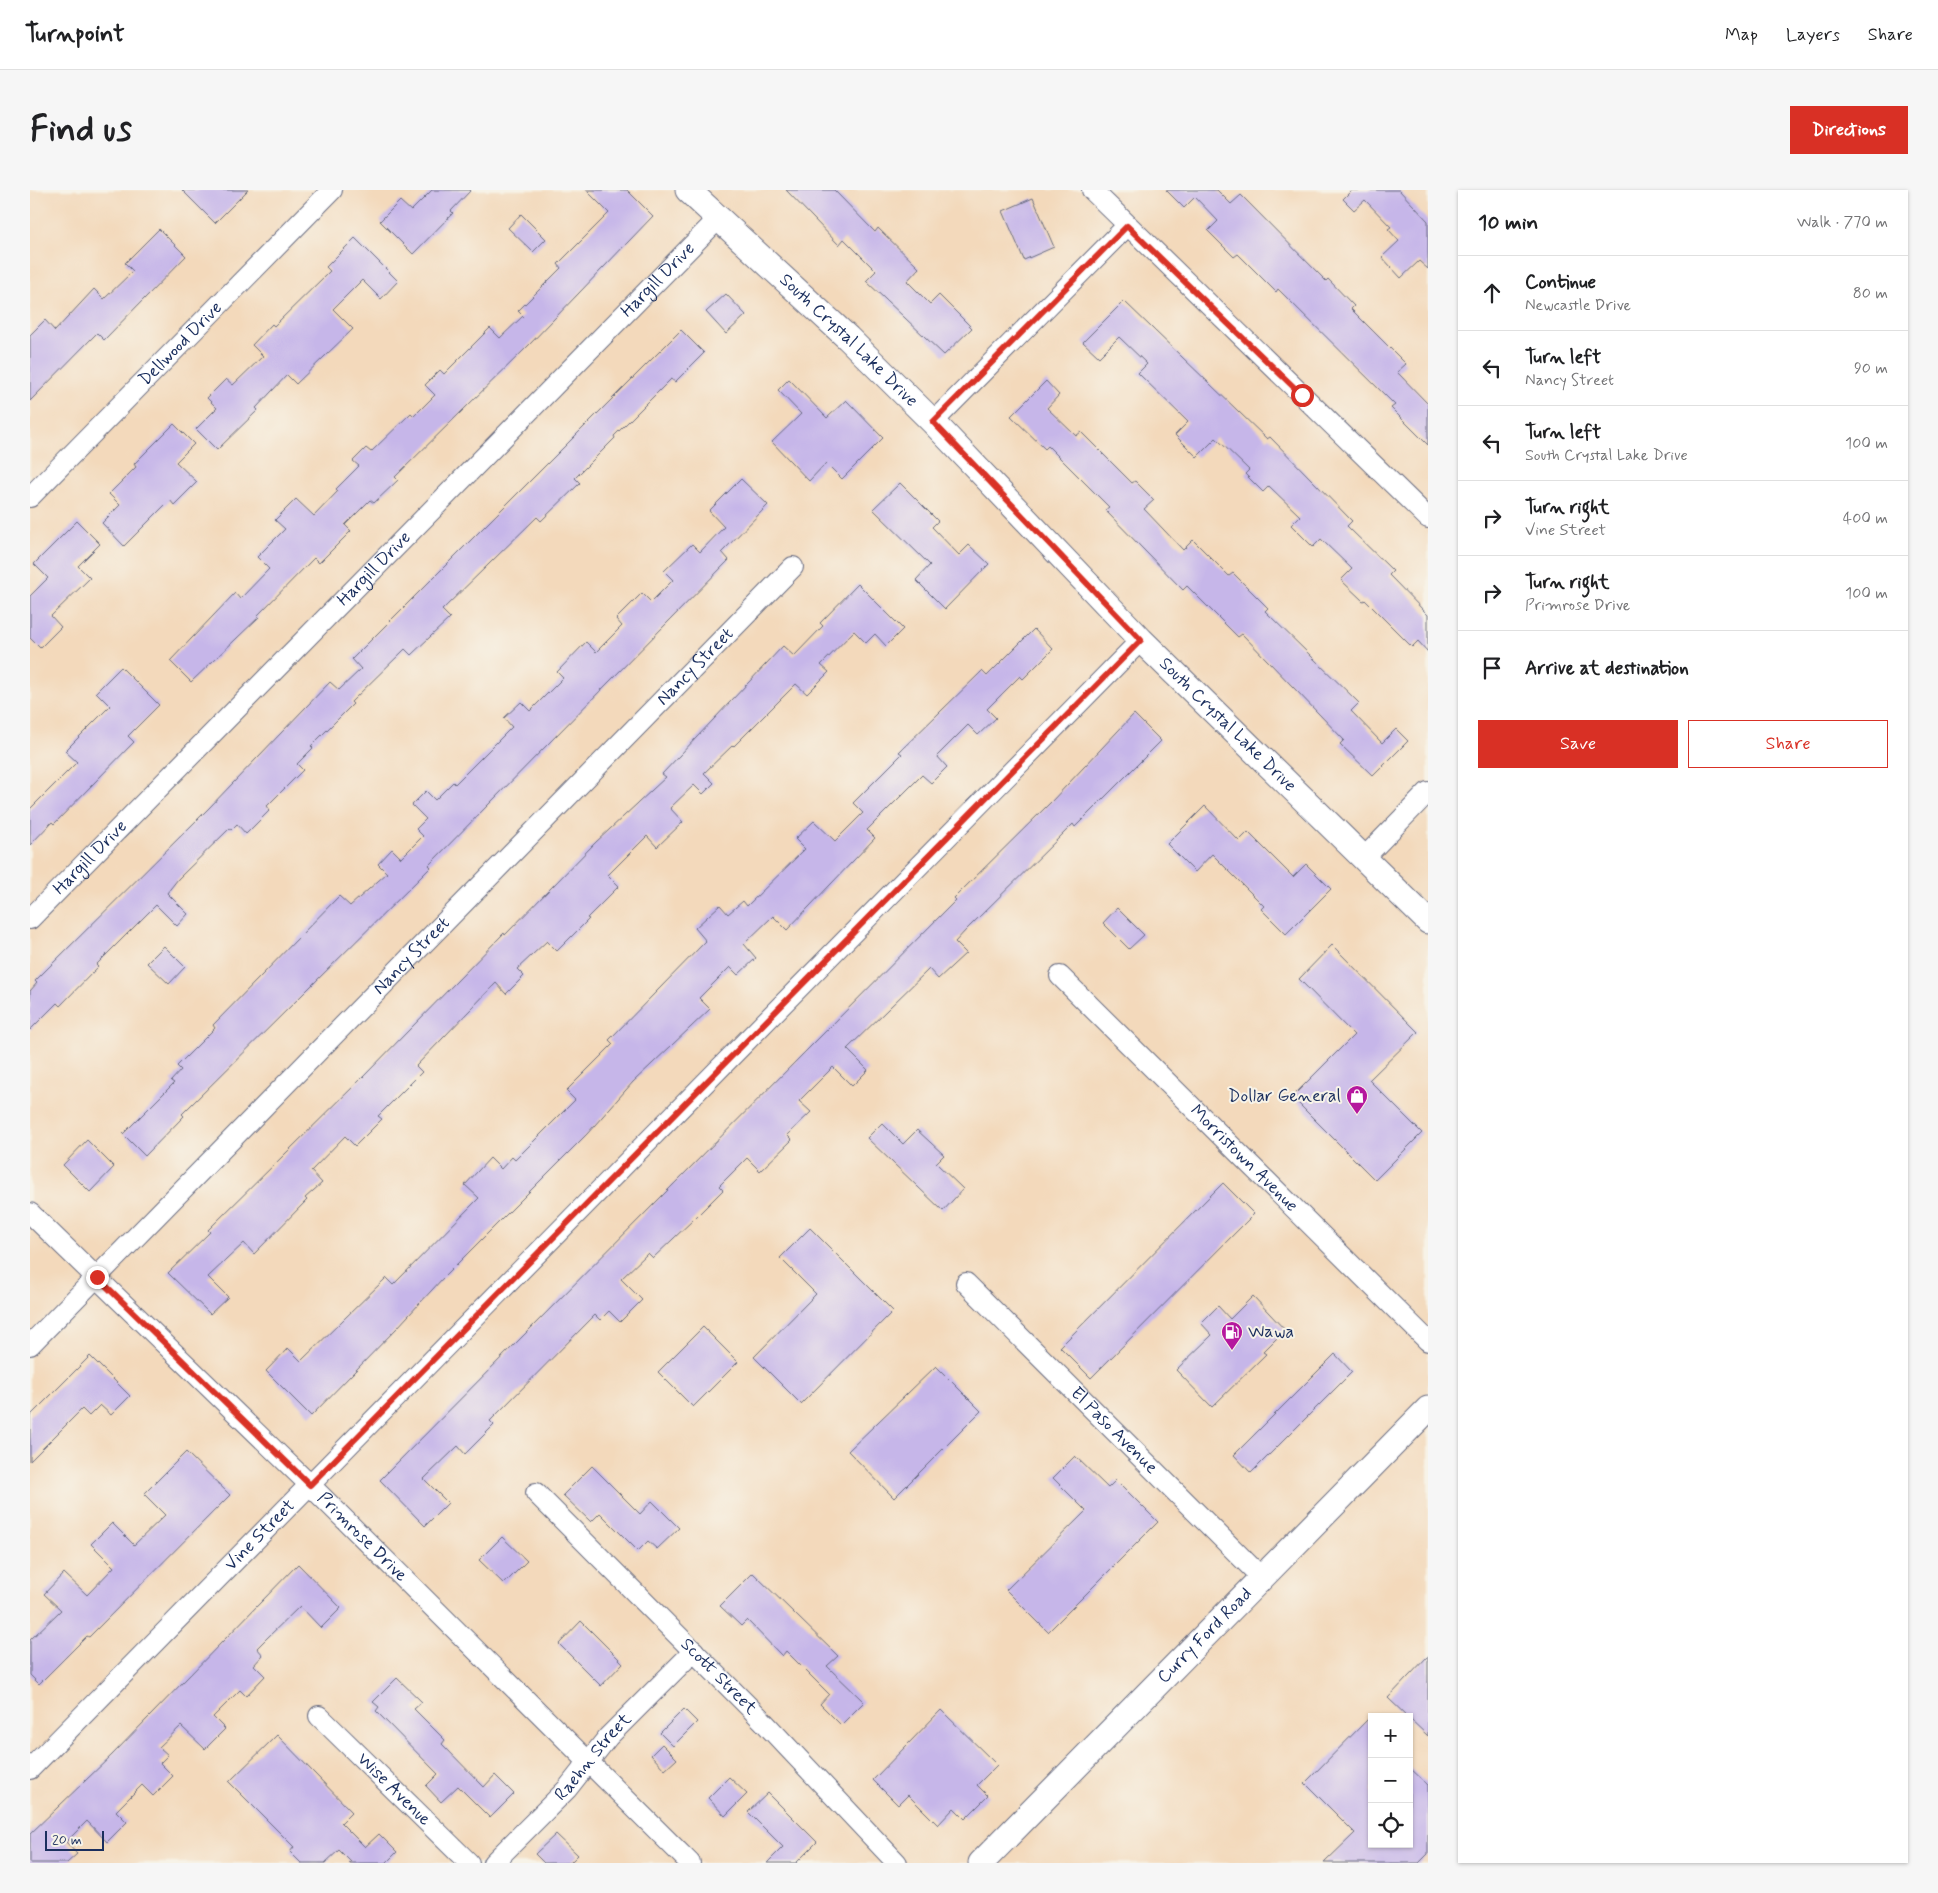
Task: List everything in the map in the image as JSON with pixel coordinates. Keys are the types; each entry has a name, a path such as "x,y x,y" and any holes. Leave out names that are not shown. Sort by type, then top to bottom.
{"street":[{"name":"Dellwood Drive","path":"30,497 332,190"},
{"name":"South Crystal Lake Drive","path":"688,190 848,338 933,422 1141,640 1428,921"},
{"path":"1092,190 1428,518"},
{"name":"Hargill Drive","path":"30,919 718,219"},
{"path":"933,422 1127,226"},
{"name":"Nancy Street","path":"30,1345 793,567"},
{"name":"Vine Street","path":"30,1768 1141,640"},
{"path":"1363,858 1428,792"},
{"name":"Morristown Avenue","path":"1060,976 1428,1341"},
{"name":"Primrose Drive","path":"30,1213 310,1485 690,1863"},
{"name":"El Paso Avenue","path":"966,1283 1262,1578"},
{"name":"Curry Ford Road","path":"981,1863 1428,1409"},
{"name":"Scott Street","path":"536,1493 762,1720 897,1863"},
{"name":"Raehn Street","path":"493,1863 566,1788 608,1737 694,1651"},
{"name":"Wise Avenue","path":"320,1716 469,1863"}],"building":[{"path":"182,190 248,190 215,223"},
{"path":"432,190 471,190 451,211 453,213 413,254 380,221 400,201 411,211"},
{"path":"586,190 627,190 653,216 529,345 395,477 398,480 374,503 370,500 345,525 351,531 319,563 314,558 257,616 259,617 191,682 170,661 235,593 240,599 269,569 257,557 285,529 275,520 296,499 314,516 338,491 336,489 359,466 353,461 366,448 371,452 411,413 414,416 435,395 425,385 440,370 444,374 490,328 500,338 523,316 518,311 561,268 558,264 609,213"},
{"path":"786,190 834,190 875,232 878,228 919,268 907,281 930,304 939,295 972,328 944,355 866,281 876,271 844,239 839,245"},
{"path":"1166,190 1217,190 1231,204 1241,195 1326,281 1328,279 1354,306 1351,309 1406,364 1397,372 1428,404 1428,445 1391,408 1395,405 1278,289 1276,292 1238,254 1234,257 1208,231 1218,221 1195,197 1184,208"},
{"path":"1352,190 1399,190 1428,221 1428,269 1419,261 1401,278 1382,257 1399,241 1388,229 1391,227 1365,200 1354,210 1343,199"},
{"path":"1033,198 1054,247 1024,260 1003,211"},
{"path":"521,214 546,239 533,252 508,228"},
{"path":"159,229 186,256 104,340 97,333 30,401 30,335 45,320 55,331 94,289 104,299 133,271 125,263"},
{"path":"355,238 398,281 381,299 362,280 333,309 353,329 296,384 287,375 256,408 258,410 217,450 196,429 217,408 207,398 226,379 233,385 263,356 252,345 330,271 326,267"},
{"path":"726,294 746,315 726,334 706,312"},
{"path":"1124,301 1267,439 1270,437 1352,521 1347,526 1393,571 1389,575 1428,615 1428,652 1418,641 1412,647 1365,600 1363,601 1341,580 1352,569 1321,539 1313,547 1291,525 1300,516 1269,486 1263,492 1245,474 1249,470 1216,438 1197,457 1175,435 1188,422 1138,373 1147,364 1119,337 1099,357 1083,342"},
{"path":"681,330 704,353 675,382 671,379 614,436 615,438 575,478 580,483 541,521 537,517 442,610 450,618 411,655 405,649 351,702 353,704 311,746 313,748 297,764 303,770 267,806 270,810 246,834 237,824 231,830 230,828 178,879 167,893 188,914 177,926 156,905 96,965 98,967 60,1006 57,1003 30,1030 30,991 37,983 35,981 209,808 330,682 339,690 361,669 352,659"},
{"path":"789,379 827,418 846,400 883,438 842,479 826,463 809,481 772,442 801,414 778,390"},
{"path":"1046,381 1059,395 1047,408 1076,436 1081,432 1132,483 1135,481 1154,500 1144,509 1183,550 1193,540 1229,576 1233,573 1268,608 1265,611 1359,703 1351,711 1382,743 1396,729 1408,741 1373,776 1340,744 1344,740 1242,634 1238,637 1187,586 1183,590 1105,510 1109,507 1048,446 1045,449 1011,416"},
{"path":"174,424 194,444 176,462 197,482 174,505 170,500 124,546 102,523 120,505 109,494 136,467 134,464"},
{"path":"741,479 768,505 722,552 729,560 429,865 431,867 182,1114 184,1116 145,1156 123,1134 174,1083 171,1081 181,1070 177,1066 215,1028 213,1025 339,896 350,906 387,873 378,864 392,849 401,858 423,836 416,829 426,819 412,805 426,791 435,800 453,782 455,784 512,727 504,718 521,702 530,711 563,678 557,672 586,642 596,652 622,626 616,619 642,593 651,602 673,580 664,571 692,544 700,552 724,527 709,511"},
{"path":"900,483 938,521 932,527 959,555 969,545 989,564 945,609 916,580 930,565 873,509"},
{"path":"77,521 100,544 78,566 90,578 51,616 61,627 40,648 30,638 30,596 48,578 34,564"},
{"path":"858,584 903,629 886,646 875,634 866,643 854,631 821,665 829,672 807,694 796,684 704,773 714,783 703,794 694,785 670,808 683,822 657,847 647,836 608,875 619,886 587,918 589,919 557,951 547,941 517,969 524,976 506,994 496,983 416,1066 422,1072 378,1116 382,1119 355,1146 345,1136 311,1171 322,1183 305,1198 307,1200 254,1254 244,1243 208,1277 228,1297 210,1314 168,1273 210,1232 208,1230 363,1077 504,933 505,935 596,842 666,777 662,774 783,646 794,656 823,626 820,623"},
{"path":"1034,629 1053,649 1023,679 1020,676 987,709 996,718 978,735 968,725 937,756 947,767 931,783 922,775 867,830 875,838 787,930 773,916 744,944 756,958 738,975 730,967 699,998 710,1009 633,1082 587,1134 443,1278 311,1416 266,1371 288,1348 301,1361 386,1278 393,1285 479,1198 465,1185 490,1158 501,1169 512,1157 515,1160 575,1100 566,1091 613,1044 609,1040 706,941 695,928 720,905 728,914 743,901 747,906 805,849 795,839 814,821 835,841 863,813 853,803 902,754 899,752 982,671 987,676"},
{"path":"121,667 159,705 128,736 134,742 54,824 52,822 30,845 30,809 77,762 65,751 110,706 96,692"},
{"path":"1134,714 1161,741 1075,827 1073,824 966,930 955,942 966,953 938,979 929,969 847,1049 868,1070 852,1086 833,1067 799,1101 811,1112 787,1135 792,1140 760,1171 747,1158 719,1186 723,1190 693,1220 653,1258 648,1253 621,1279 642,1300 620,1322 609,1311 600,1320 595,1315 490,1421 494,1425 465,1454 458,1446 424,1479 448,1503 425,1526 380,1480 956,900 954,898 1051,802"},
{"path":"1205,806 1239,841 1248,832 1293,877 1306,864 1331,889 1286,934 1261,909 1264,906 1212,854 1195,872 1167,844"},
{"path":"1117,908 1144,935 1129,949 1103,923"},
{"path":"1332,945 1418,1032 1369,1080 1422,1133 1375,1180 1292,1097 1354,1035 1299,979"},
{"path":"164,946 185,967 169,984 147,963"},
{"path":"882,1123 903,1144 917,1130 944,1155 936,1163 963,1189 943,1211 867,1138"},
{"path":"87,1140 114,1167 90,1192 63,1165"},
{"path":"1223,1183 1254,1214 1091,1378 1060,1347"},
{"path":"810,1228 893,1311 801,1404 754,1357 816,1294 780,1258"},
{"path":"1253,1296 1285,1330 1263,1352 1266,1354 1212,1407 1176,1370 1212,1335 1201,1323 1218,1306 1230,1319"},
{"path":"703,1327 738,1362 693,1407 658,1372"},
{"path":"1335,1354 1352,1372 1251,1473 1234,1455"},
{"path":"90,1356 130,1396 111,1415 100,1405 89,1416 82,1409 30,1461 30,1416"},
{"path":"936,1366 981,1411 894,1498 848,1451"},
{"path":"186,1452 230,1495 89,1637 87,1636 39,1684 30,1675 30,1640 61,1610 44,1594 64,1573 87,1595 114,1567 91,1544 112,1523 134,1545 165,1515 144,1494"},
{"path":"1075,1456 1108,1488 1116,1480 1158,1522 1048,1632 1006,1590 1086,1511 1053,1478"},
{"path":"592,1466 640,1514 652,1501 679,1528 657,1549 648,1541 638,1551 600,1513 591,1522 563,1495"},
{"path":"502,1537 527,1561 504,1584 479,1560"},
{"path":"298,1564 341,1608 321,1628 300,1606 257,1648 263,1655 254,1665 265,1676 246,1696 240,1690 213,1717 225,1729 205,1749 181,1726 159,1747 168,1755 160,1763 173,1776 153,1796 142,1785 116,1811 127,1822 107,1842 87,1821 66,1842 77,1854 67,1863 30,1863 30,1834 112,1755"},
{"path":"753,1573 838,1656 827,1666 864,1702 841,1725 820,1704 829,1694 786,1651 782,1656 747,1620 741,1626 720,1606"},
{"path":"581,1621 623,1663 601,1686 559,1644"},
{"path":"1428,1656 1428,1736 1413,1722 1413,1713 1404,1713 1388,1698"},
{"path":"397,1678 422,1702 414,1709 445,1740 442,1744 484,1787 495,1775 514,1794 490,1818 458,1786 441,1802 426,1786 438,1774 376,1711 379,1707 373,1702"},
{"path":"684,1709 697,1722 673,1746 660,1733"},
{"path":"941,1710 997,1765 977,1785 988,1796 965,1819 954,1808 938,1825 908,1795 898,1805 873,1780"},
{"path":"1368,1719 1368,1848 1413,1848 1413,1771 1428,1785 1428,1854 1419,1863 1324,1863 1355,1833 1305,1783"},
{"path":"277,1735 352,1812 341,1823 365,1847 379,1834 397,1852 386,1863 349,1863 351,1862 339,1850 325,1863 301,1863 290,1852 294,1847 229,1782"},
{"path":"662,1744 677,1759 665,1770 651,1755"},
{"path":"729,1777 747,1794 725,1816 708,1798"},
{"path":"768,1793 817,1842 796,1863 767,1863 783,1847 748,1812"},
{"path":"556,1834 578,1855 570,1863 544,1863 535,1854"}],"place":[{"name":"Dollar General","path":"1357,1115"},
{"name":"Wawa","path":"1232,1351"}],"route":[{"path":"97,1277 310,1485 1141,640 933,422 1127,226 1302,395"}]}
